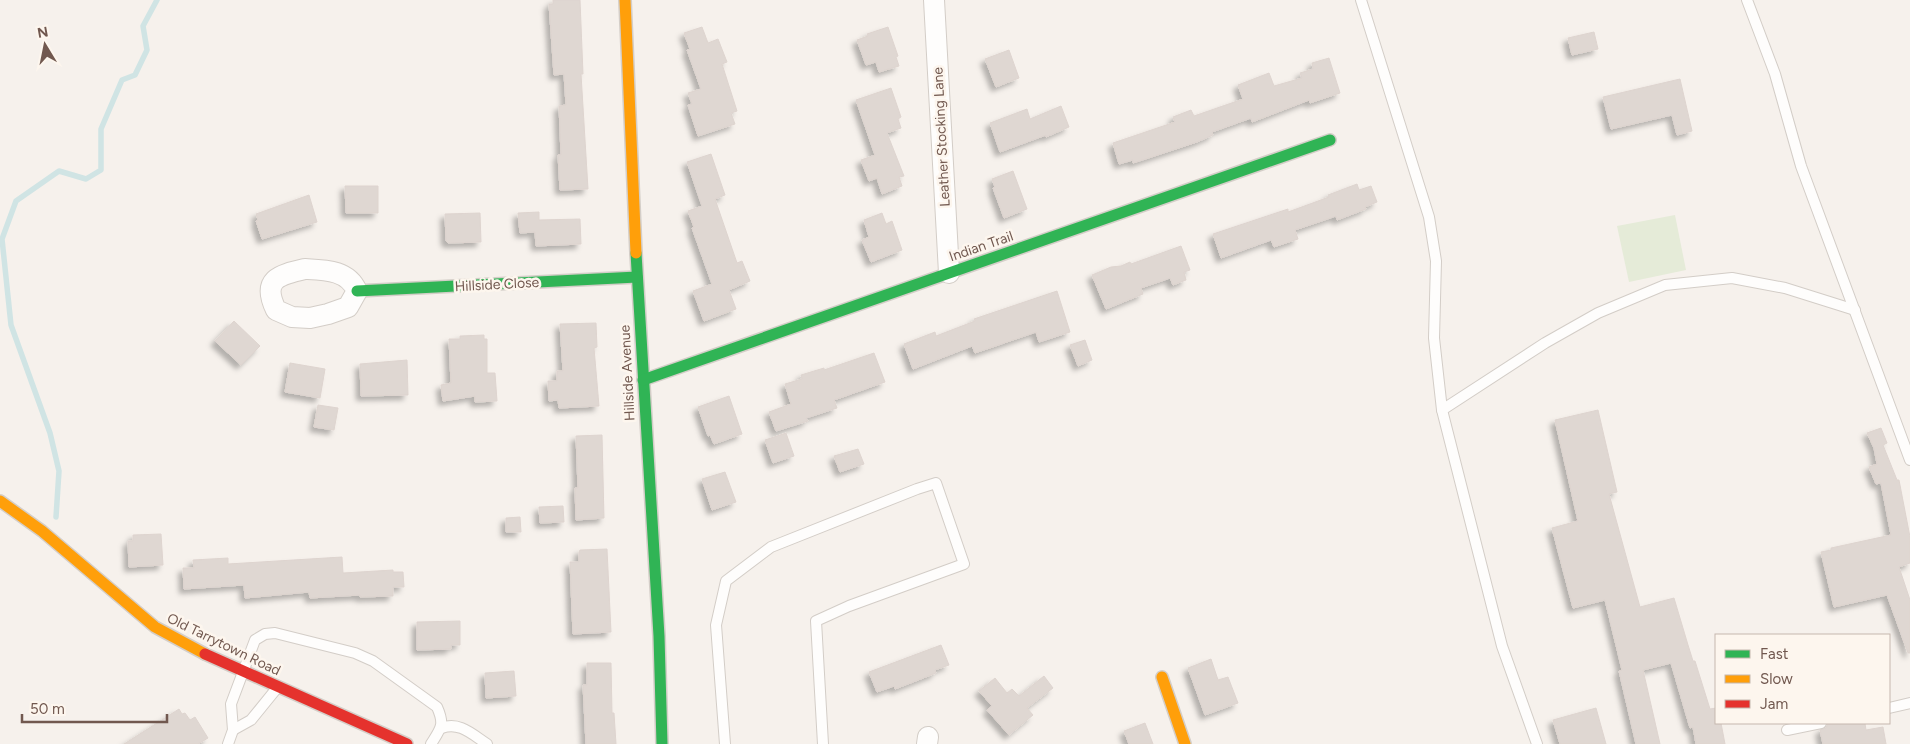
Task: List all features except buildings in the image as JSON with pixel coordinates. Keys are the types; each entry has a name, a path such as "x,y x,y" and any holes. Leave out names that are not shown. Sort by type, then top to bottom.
{"street":[{"name":"Hillside Avenue","path":"625,0 637,277 658,636 662,744"},
{"name":"Leather Stocking Lane","path":"934,0 949,273"},
{"name":"Indian Trail","path":"643,380 1330,140"},
{"name":"Hillside Close","path":"358,291 637,277"},
{"name":"Old Tarrytown Road","path":"0,501 42,531 155,627 192,648 407,744"},
{"path":"1162,677 1185,744"}],"lane":[{"path":"1361,0 1429,216 1436,261 1434,338 1442,410 1502,646 1537,744"},
{"path":"1747,0 1774,74 1801,166 1910,460"},
{"path":"1442,410 1546,343 1598,313 1666,285 1732,278 1785,288 1855,310"},
{"path":"725,744 716,625 726,581 771,547 936,483 964,564 848,606 816,621 823,744"},
{"path":"228,744 233,730 230,704 243,670 256,640 265,634 275,633 355,653 373,661 437,708 442,719 442,728 432,744"},
{"path":"233,730 251,720 278,687"},
{"path":"1890,708 1910,703"},
{"path":"1787,730 1816,724"},
{"path":"442,728 449,725 465,729 487,744"}],"green space":[{"path":"1675,215 1686,270 1629,282 1617,226"}],"waterway":[{"path":"56,517 59,471 50,433 11,325 2,239 16,201 59,171 86,179 101,170 101,129 122,80 135,75 147,50 143,26 157,0"}],"traffic: fast":[{"path":"643,380 1330,140"},
{"path":"636,253 659,636 662,744"},
{"path":"357,291 637,277"}],"traffic: slow":[{"path":"625,0 636,253"},
{"path":"0,501 42,531 155,627 205,654"},
{"path":"1162,677 1185,744"}],"traffic: jam":[{"path":"205,654 407,744"}]}
